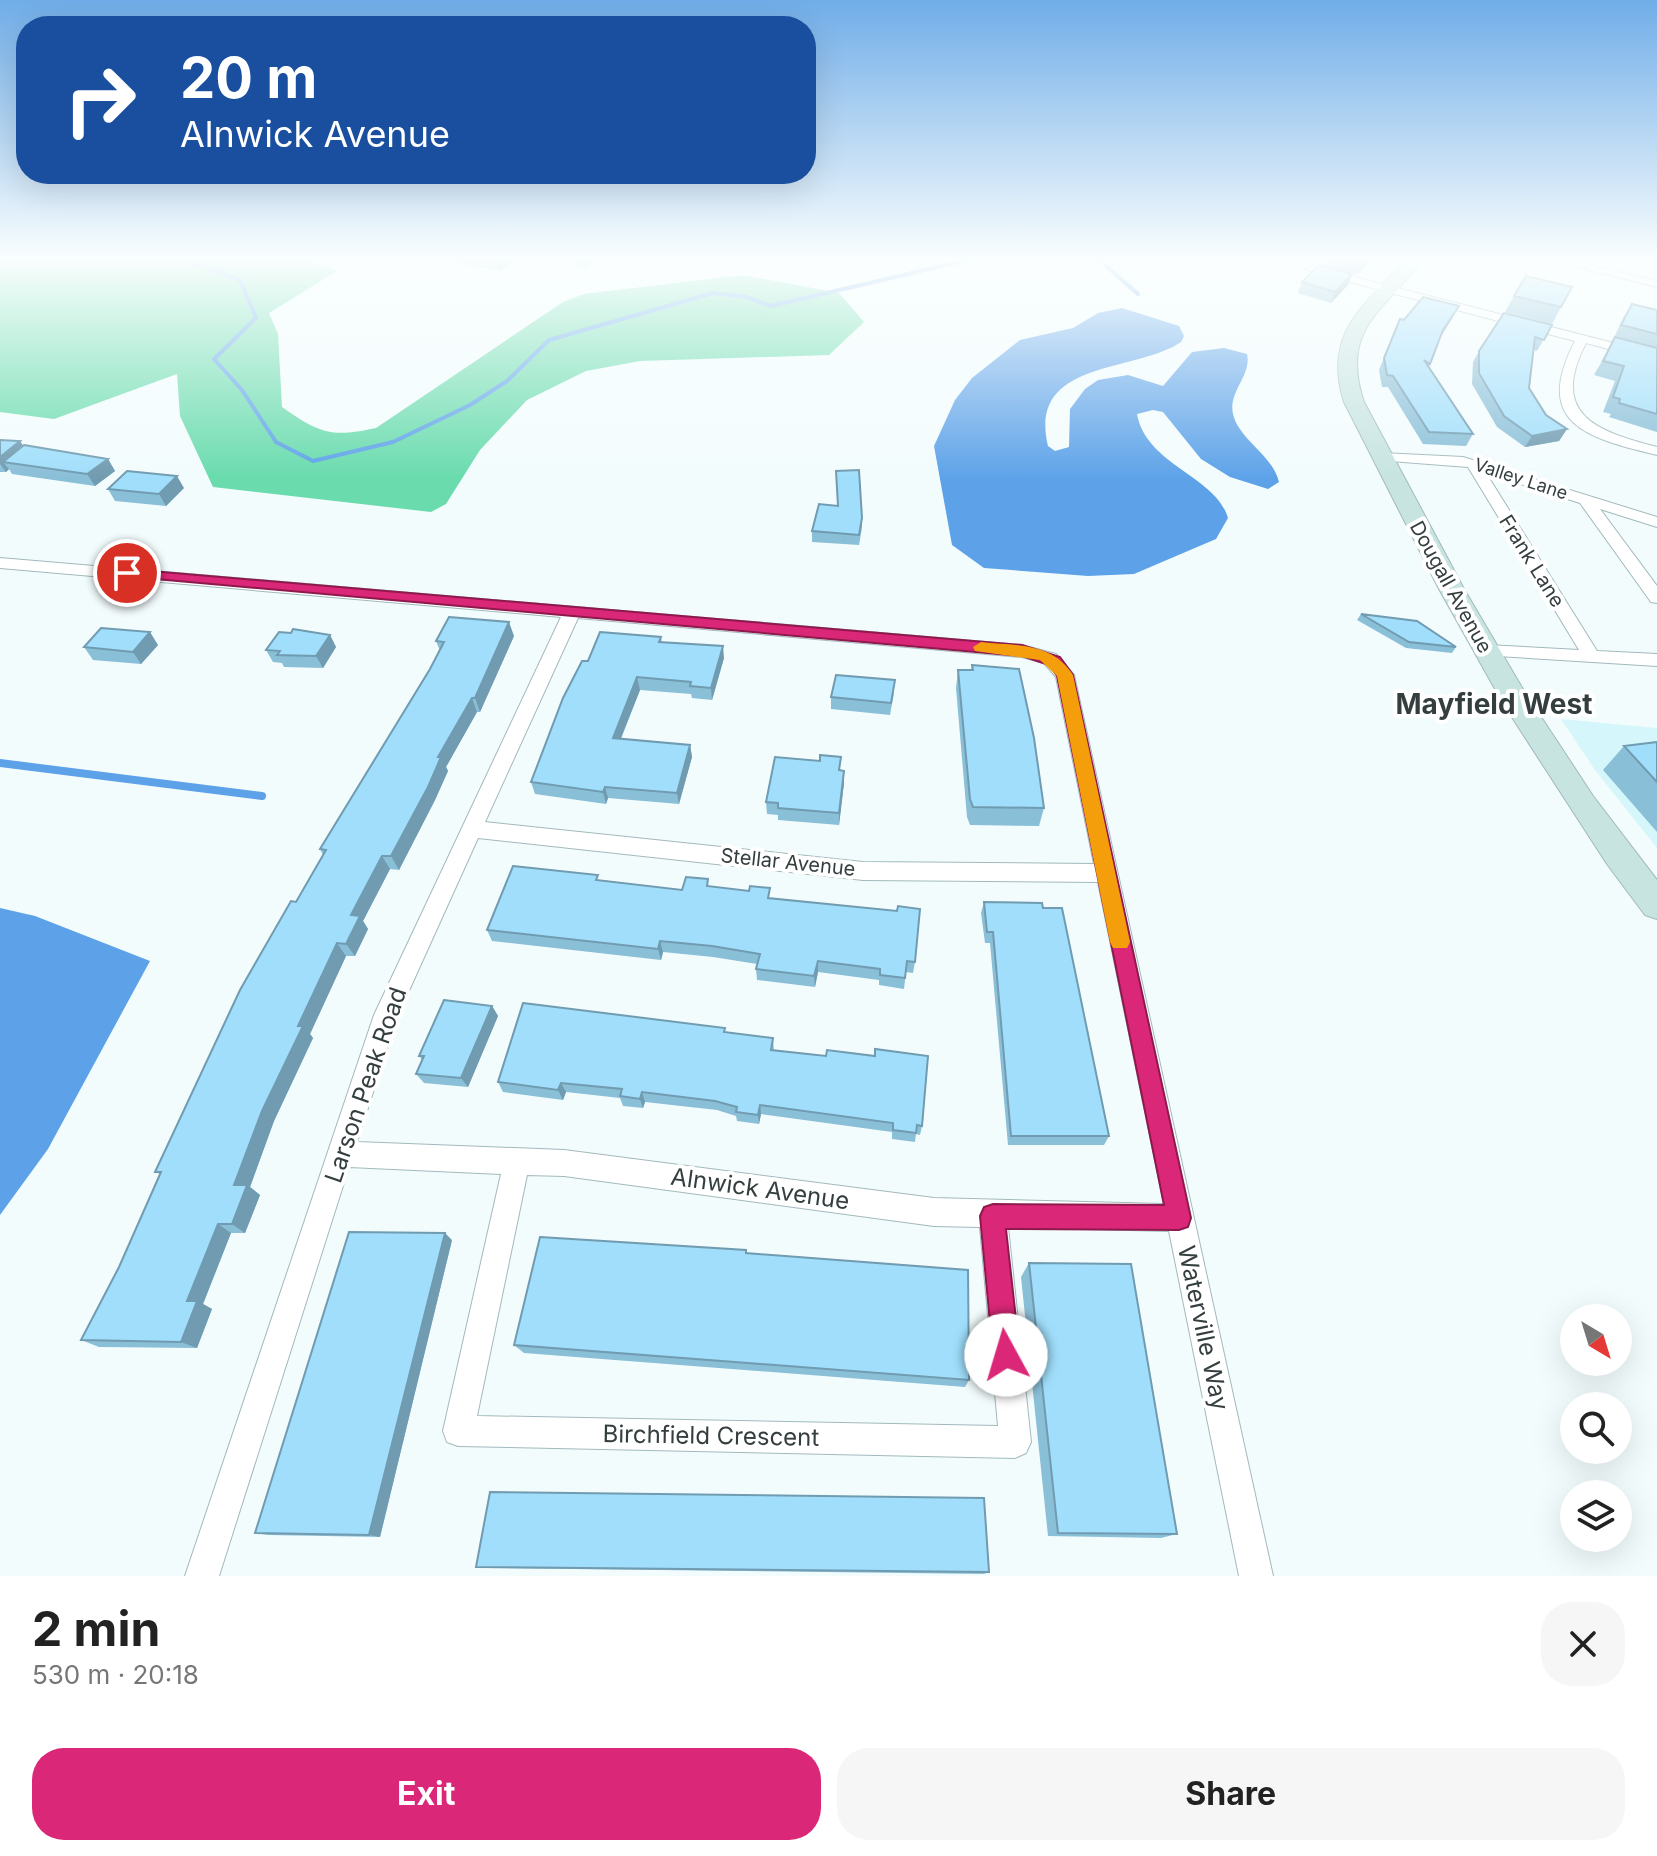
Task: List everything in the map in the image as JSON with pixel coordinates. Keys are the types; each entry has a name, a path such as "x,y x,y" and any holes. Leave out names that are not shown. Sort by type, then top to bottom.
{"street":[{"name":"Dougall Avenue","path":"1352,332 1346,353 1349,386 1382,457 1512,697 1591,819 1657,905"},
{"path":"1553,332 1657,358"},
{"path":"1582,339 1565,378 1573,414 1594,431 1657,451"},
{"name":"Valley Lane","path":"1382,457 1473,464 1657,522"},
{"name":"Frank Lane","path":"1473,464 1592,657"},
{"path":"1586,500 1657,598"},
{"path":"0,563 573,610"},
{"name":"Waterville Way","path":"573,610 1022,651 1054,661 1065,675 1256,1576"},
{"name":"Larson Peak Road","path":"202,1576 386,1015 573,610"},
{"path":"1487,651 1657,660"},
{"name":"Stellar Avenue","path":"472,829 863,871 1106,873"},
{"name":"Alnwick Avenue","path":"341,1154 517,1159 934,1212 993,1216 1179,1218"},
{"name":"Birchfield Crescent","path":"517,1159 458,1431 1015,1442 993,1216"}],"shaded area":[{"path":"1561,719 1657,728 1657,848 1595,770"}],"green space":[{"path":"0,332 277,332 282,407 316,428 348,433 376,428 519,332 854,332 829,355 640,361 586,371 527,400 480,450 446,504 431,512 213,487 180,416 177,374 54,419 0,412"}],"water":[{"path":"1057,332 1182,332 1184,336 1181,342 1162,352 1090,373 1069,383 1054,397 1046,418 1048,446 1055,451 1069,447 1070,409 1085,389 1098,380 1128,375 1163,386 1192,352 1224,348 1247,354 1246,369 1232,406 1233,414 1242,432 1270,463 1279,482 1268,489 1230,477 1201,459 1163,412 1153,410 1137,414 1153,446 1210,491 1221,504 1228,518 1216,539 1134,574 1088,576 984,568 952,545 934,446 955,400 972,378 1020,340"},
{"path":"0,908 35,916 150,961 48,1149 0,1215"}],"building":[{"path":"1395,332 1442,332 1430,364 1424,360 1473,434 1429,432 1393,376 1387,375 1384,358"},
{"path":"1492,332 1549,332 1544,340 1535,337 1529,388 1546,415 1567,429 1532,436 1504,416 1479,373 1479,351"},
{"path":"1615,337 1657,348 1657,414 1619,403 1620,399 1613,397 1624,366 1603,361"},
{"path":"0,440 20,441 0,457"},
{"path":"24,445 108,459 87,474 3,462"},
{"path":"859,470 862,518 859,535 812,531 819,504 838,506 836,471"},
{"path":"127,471 177,476 159,494 108,489"},
{"path":"1361,614 1417,621 1456,647 1409,642"},
{"path":"449,617 509,622 475,698 472,698 438,757 441,757 428,787 391,856 382,856 351,915 360,916 346,944 337,943 298,1026 303,1026 262,1111 234,1185 247,1185 232,1224 218,1224 187,1301 197,1301 181,1342 81,1340 119,1267 161,1172 155,1172 240,990 291,901 296,902 326,850 320,849 430,669 444,642 436,641"},
{"path":"101,628 150,632 133,652 84,647"},
{"path":"293,629 330,635 316,656 277,655 280,651 266,650 279,632 291,633"},
{"path":"600,632 661,637 659,642 723,646 711,688 690,686 691,682 637,677 613,738 690,745 677,793 605,787 603,792 531,782 563,698 582,661 588,661"},
{"path":"972,665 1019,669 1034,738 1044,808 973,807 958,670 973,670"},
{"path":"836,675 895,680 891,703 831,697"},
{"path":"1657,742 1657,782 1624,746"},
{"path":"820,755 841,757 839,770 844,771 839,813 778,808 778,803 766,802 775,757 820,761"},
{"path":"513,866 598,875 596,880 682,890 686,877 708,879 707,886 749,891 750,886 770,888 768,898 897,911 898,906 920,909 915,962 907,961 905,978 880,975 880,969 818,961 814,976 756,969 760,954 712,946 660,941 658,949 487,930"},
{"path":"984,902 1042,903 1043,908 1062,908 1109,1136 1011,1136 993,932 987,932"},
{"path":"444,1000 492,1006 461,1078 416,1074 424,1056 419,1056"},
{"path":"523,1003 725,1028 724,1032 773,1038 771,1050 826,1056 827,1050 875,1056 875,1049 928,1056 922,1126 917,1125 916,1133 893,1130 893,1123 760,1105 758,1115 736,1112 737,1107 715,1101 642,1092 640,1099 620,1096 622,1089 561,1083 558,1090 498,1082"},
{"path":"349,1232 445,1233 369,1535 255,1533"},
{"path":"540,1237 746,1250 746,1253 968,1270 969,1380 514,1345"},
{"path":"1029,1263 1131,1264 1177,1534 1058,1533"},
{"path":"490,1492 984,1498 989,1572 476,1567"}],"waterway":[{"path":"242,332 214,359 242,390 276,442 313,461 393,442 470,405 507,381 549,340 578,332"},
{"path":"0,763 262,796"}],"slow traffic":[{"path":"981,647 1043,655 1059,665 1065,675 1120,942"}],"district":[{"name":"Mayfield West","path":"1494,704"}],"route":[{"path":"127,573 1022,651 1043,655 1059,665 1065,675 1179,1218 993,1216 1006,1355"}]}
